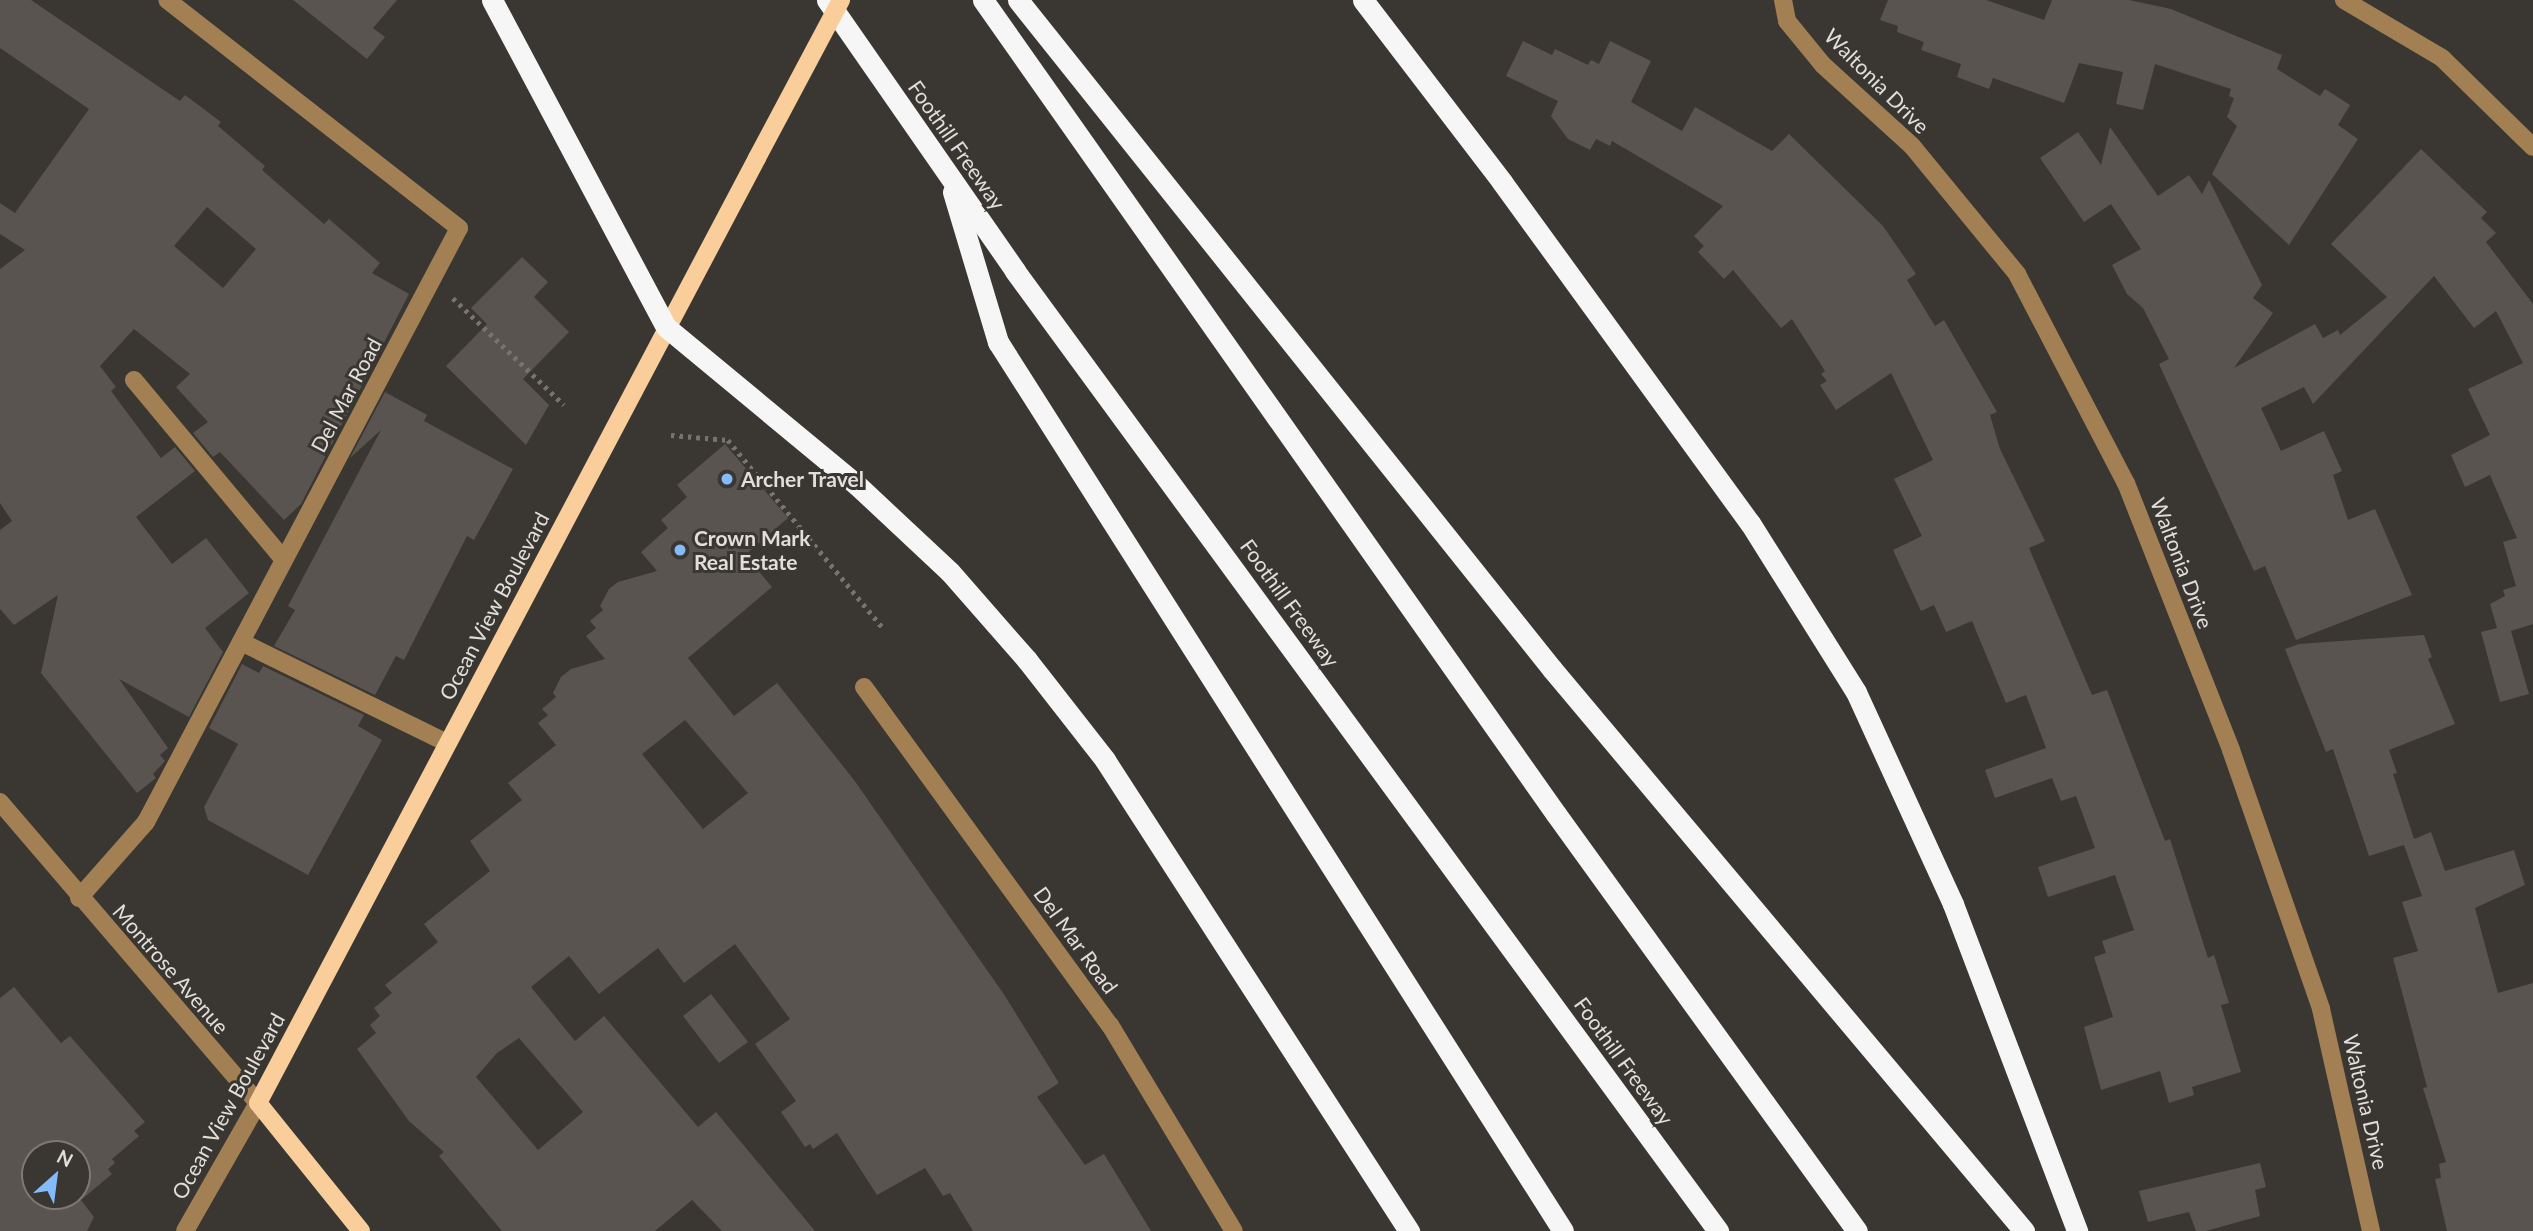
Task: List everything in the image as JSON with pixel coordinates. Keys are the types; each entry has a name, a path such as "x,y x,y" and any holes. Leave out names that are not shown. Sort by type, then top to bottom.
{"highway":[{"path":"492,0 666,327 857,485 950,572 1027,660 1105,760 1409,1231"},
{"name":"Foothill Freeway","path":"827,0 947,173 1718,1231"},
{"path":"983,0 1556,814 1857,1231"},
{"path":"1017,0 1552,669 2024,1231"},
{"path":"1363,0 1502,182 1750,523 1856,692 1911,804 2077,1231"},
{"path":"947,173 998,342 1563,1231"}],"main road":[{"name":"Ocean View Boulevard","path":"258,1103 841,0"},
{"name":"Montrose Avenue","path":"258,1103 361,1231"}],"street":[{"name":"Del Mar Road","path":"79,898 146,822 460,228 167,0"},
{"name":"Waltonia Drive","path":"1783,0 1787,20 1823,65 1912,146 2017,274 2126,483 2231,750 2321,1009 2371,1231"},
{"path":"2344,0 2442,58 2533,148"},
{"path":"134,380 285,561"},
{"path":"241,642 447,743"},
{"name":"Del Mar Road","path":"864,687 1110,1025 1234,1231"},
{"name":"Montrose Avenue","path":"0,802 79,898 258,1103"},
{"name":"Ocean View Boulevard","path":"185,1231 258,1103"}],"path":[{"path":"453,298 564,405"},
{"path":"671,435 729,440 883,627"}],"building":[{"path":"0,0 31,0 180,101 185,95 221,122 218,126 265,166 262,170 324,224 329,219 380,263 372,273 409,294 301,504 284,520 220,452 213,457 193,433 208,422 176,387 190,374 134,329 100,366 116,387 111,391 161,458 175,447 195,471 136,517 172,564 206,538 249,593 205,628 223,652 189,717 119,679 168,748 160,755 165,761 153,774 156,778 137,793 41,673 58,595 14,625 0,609 0,530 12,521 0,503 0,269 25,250 0,234 0,203 15,213 89,109 0,48","holes":["207,207 256,249 223,288 174,246"]},
{"path":"293,0 397,0 373,28 385,37 367,59"},
{"path":"1888,0 1986,0 2044,20 2052,0 2129,0 2171,9 2282,55 2277,69 2320,96 2325,89 2350,105 2338,125 2358,139 2289,245 2212,174 2237,126 2227,117 2234,98 2229,96 2231,89 2155,64 2143,110 2116,104 2123,72 2079,63 2064,103 1993,78 1989,89 1957,77 1961,64 1921,50 1924,42 1897,32 1898,26 1880,20"},
{"path":"1523,41 1552,55 1555,49 1588,65 1591,60 1599,64 1610,41 1651,61 1631,102 1682,131 1695,107 1772,151 1789,134 1883,226 1916,274 1907,280 1935,326 1944,320 1997,412 1990,415 2000,449 2045,541 2029,548 2092,695 2107,690 2165,841 2170,839 2208,958 2214,955 2229,1003 2221,1005 2241,1072 2192,1087 2194,1095 2169,1103 2160,1071 2101,1090 2084,1027 2113,1017 2094,957 2106,953 2102,941 2134,930 2115,875 2048,897 2038,867 2095,848 2076,796 2061,801 2052,778 1995,798 1985,770 2046,748 2026,695 2006,703 1972,621 1946,632 1934,605 1921,611 1893,550 1922,536 1894,479 1933,460 1891,373 1836,410 1820,385 1827,381 1821,374 1825,371 1792,319 1781,328 1733,270 1724,279 1698,252 1704,246 1694,236 1723,206 1612,141 1610,146 1596,139 1590,150 1568,139 1551,116 1558,101 1506,76"},
{"path":"2110,127 2158,196 2189,175 2202,194 2209,180 2262,285 2253,298 2273,313 2234,368 2315,324 2323,338 2338,330 2340,335 2387,297 2331,244 2421,149 2487,212 2481,218 2496,233 2486,242 2533,304 2533,624 2511,631 2529,694 2500,702 2481,632 2497,628 2490,604 2505,596 2503,590 2516,586 2503,542 2517,538 2490,475 2465,487 2451,455 2490,435 2468,389 2523,363 2496,311 2474,328 2434,276 2313,404 2304,387 2261,408 2281,451 2324,431 2342,471 2333,475 2348,520 2375,509 2412,595 2296,640 2265,566 2254,571 2159,364 2169,359 2143,308 2127,294 2112,265 2141,249 2111,204 2084,222 2040,158 2078,132 2101,165"},
{"path":"522,257 548,282 534,297 569,332 523,379 549,405 526,445 446,366 487,324 471,308"},
{"path":"385,392 427,415 424,421 513,469 474,540 467,536 404,660 396,656 375,695 274,646 295,610 288,606 381,430 350,458"},
{"path":"725,444 788,518 745,555 772,587 688,658 734,716 777,683 854,780 1003,993 1059,1083 1037,1097 1085,1165 1104,1154 1151,1231 973,1231 950,1193 943,1196 925,1168 877,1195 837,1133 813,1149 810,1144 805,1147 781,1112 796,1101 755,1044 790,1019 735,944 684,983 658,948 599,994 569,956 531,987 575,1041 604,1016 698,1127 716,1112 815,1231 722,1231 692,1200 655,1231 502,1231 439,1156 444,1152 409,1121 357,1049 376,1033 370,1025 380,1016 374,1008 392,993 385,985 438,942 424,924 490,871 470,841 522,800 508,783 556,745 538,723 548,715 542,709 556,697 553,693 561,677 571,669 605,659 586,636 596,628 590,621 603,610 600,606 609,589 618,582 657,571 641,552 668,528 661,520 687,497 677,485","holes":["685,720 748,793 703,829 642,754","519,1038 583,1112 538,1150 476,1077 497,1053"]},
{"path":"2424,635 2432,657 2428,659 2455,724 2389,750 2397,773 2393,774 2414,839 2431,832 2445,871 2514,850 2525,885 2475,908 2498,993 2533,983 2533,1231 2447,1231 2435,1179 2441,1178 2439,1164 2446,1162 2423,1088 2427,1087 2393,958 2418,951 2402,902 2422,896 2404,845 2369,856 2333,749 2326,752 2285,649 2299,644"},
{"path":"242,664 259,673 263,666 364,715 358,726 382,740 308,875 208,820 204,807 238,744 209,728"},
{"path":"14,987 61,1043 70,1036 145,1122 134,1131 139,1136 112,1159 115,1163 108,1169 112,1174 91,1192 91,1140 21,1140 21,1210 89,1210 94,1217 87,1231 0,1231 0,998"},
{"path":"711,994 748,1042 719,1063 683,1016"},
{"path":"2260,1163 2266,1187 2255,1190 2260,1216 2206,1231 2196,1231 2189,1212 2148,1222 2139,1191"}],"place":[{"name":"Archer Travel","path":"727,479"},
{"name":"Crown Mark Real Estate","path":"680,550"}]}
